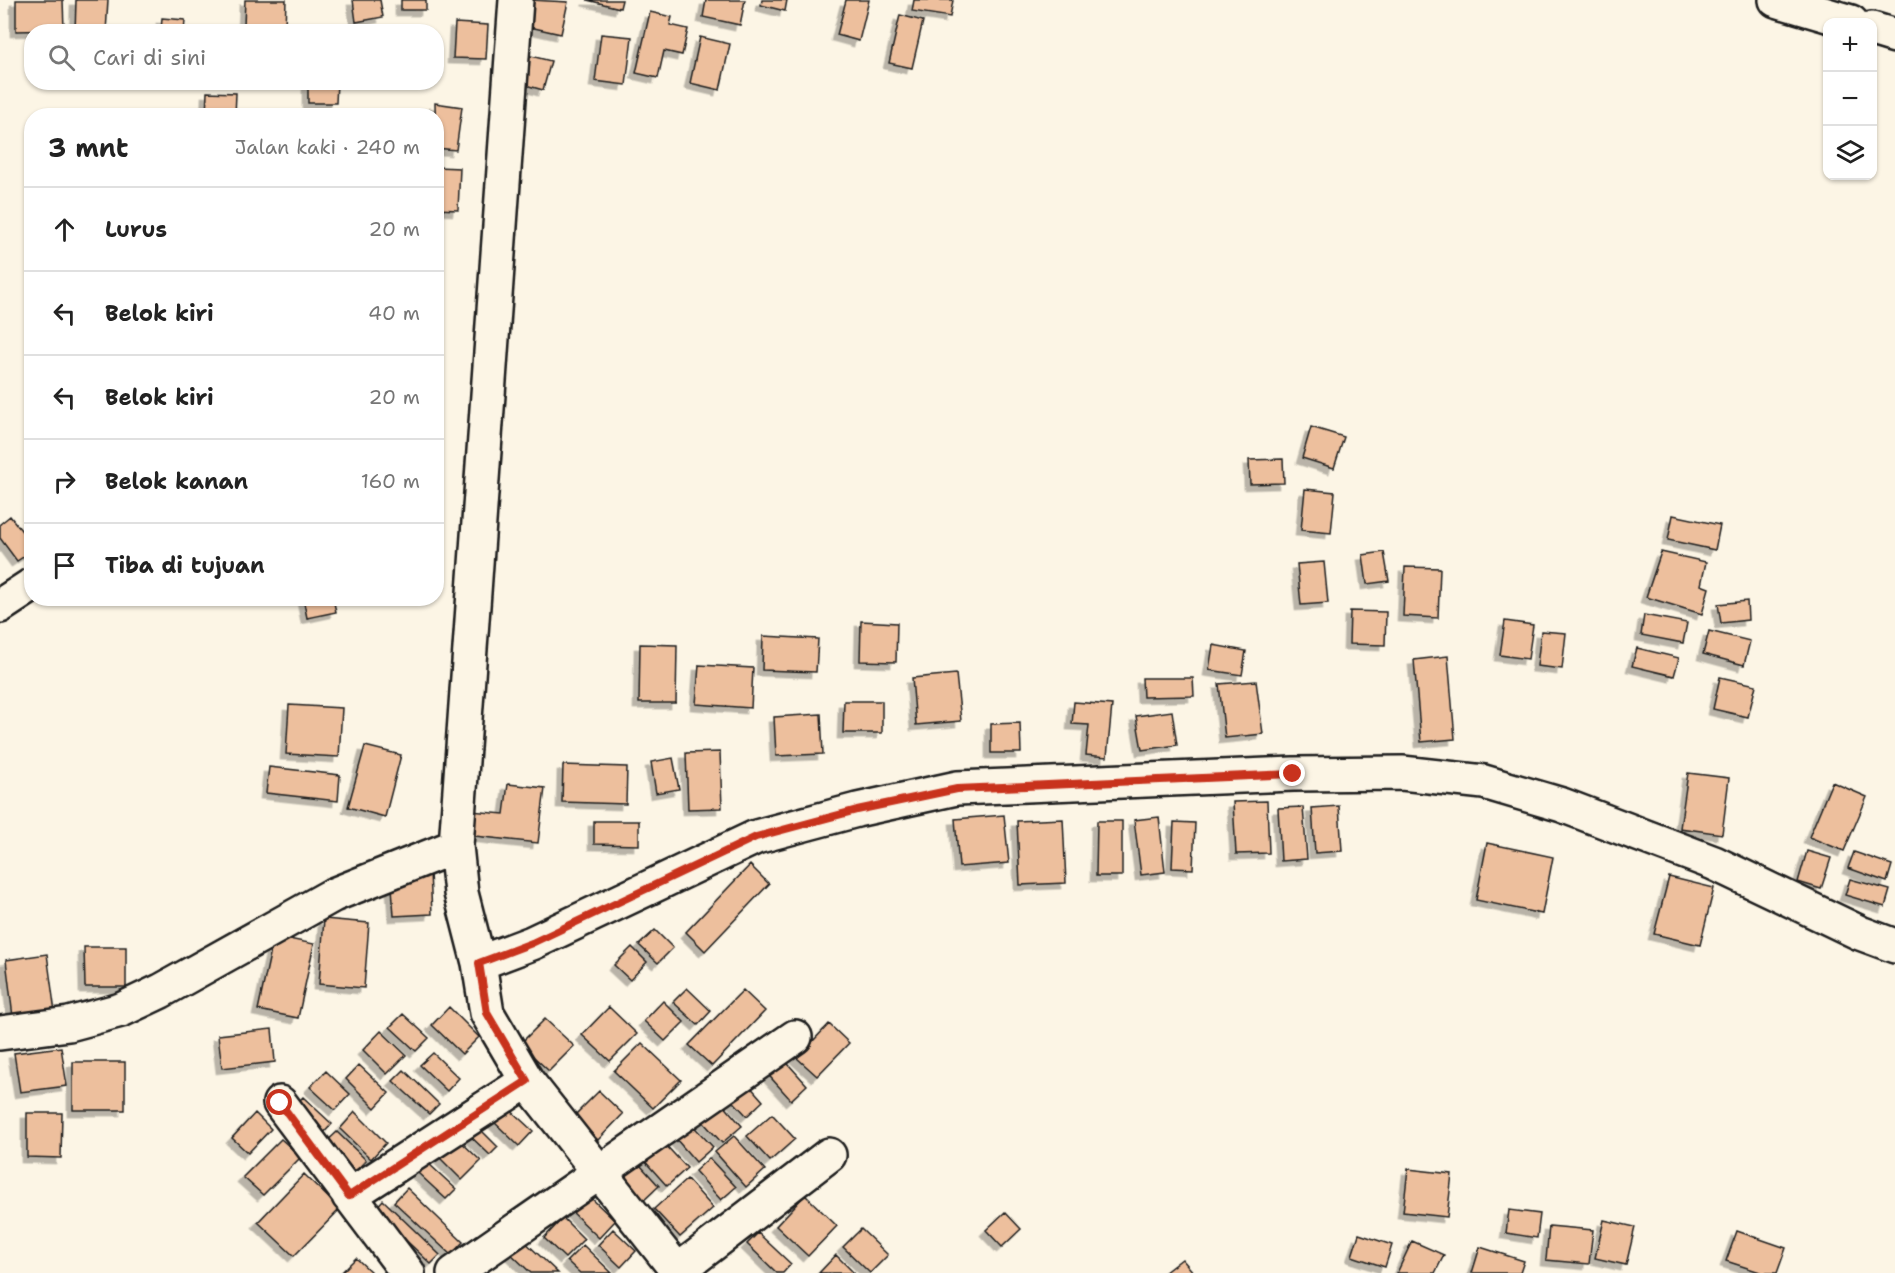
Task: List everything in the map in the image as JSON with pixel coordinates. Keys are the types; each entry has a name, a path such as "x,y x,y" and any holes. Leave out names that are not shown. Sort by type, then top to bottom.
{"street":[{"path":"516,0 456,846 462,893 479,963 487,1013 527,1081 677,1272 829,1155"},
{"path":"1776,0 1837,18"},
{"path":"1877,31 1895,36"},
{"path":"0,606 24,590"},
{"path":"479,963 532,943 756,837 857,810 957,789 1304,774 1402,773 1484,782 1562,805 1714,863 1860,933 1895,946"},
{"path":"0,1033 69,1024 121,1010 161,991 333,895 456,846"},
{"path":"454,1273 795,1037"},
{"path":"349,1196 527,1081"},
{"path":"280,1103 408,1273"}],"building":[{"path":"16,0 63,0 64,24 24,24 24,31 16,31"},
{"path":"76,0 108,0 106,24 75,24"},
{"path":"245,0 286,0 285,24 244,24"},
{"path":"353,0 380,0 383,17 356,22"},
{"path":"401,0 426,0 426,10 401,10"},
{"path":"531,0 568,2 561,34 525,26"},
{"path":"587,0 622,0 620,8"},
{"path":"706,0 745,0 740,25 703,17"},
{"path":"762,0 787,0 785,11 761,5"},
{"path":"846,0 869,0 859,41 837,35"},
{"path":"914,0 953,0 950,17 912,11"},
{"path":"650,12 672,17 670,25 688,29 682,55 664,51 658,78 636,73"},
{"path":"900,15 923,21 912,68 889,63"},
{"path":"162,18 185,20 185,24 162,24"},
{"path":"455,23 488,25 486,59 453,58"},
{"path":"601,34 632,37 626,85 595,81"},
{"path":"700,37 730,44 720,90 690,83"},
{"path":"523,54 551,61 543,90 515,82"},
{"path":"308,90 337,90 336,103 308,103"},
{"path":"207,92 236,93 235,108 206,108"},
{"path":"435,103 462,107 456,150 444,149 444,108 435,108"},
{"path":"444,167 460,168 458,210 444,209"},
{"path":"1311,427 1344,437 1334,468 1302,458"},
{"path":"1283,459 1284,483 1250,484 1249,460"},
{"path":"1305,489 1335,492 1331,533 1301,530"},
{"path":"1673,515 1720,525 1715,550 1668,540"},
{"path":"10,516 24,534 24,556 17,561 0,538 0,524"},
{"path":"1384,552 1389,581 1367,584 1363,555"},
{"path":"1661,552 1706,562 1701,585 1709,588 1702,614 1646,597"},
{"path":"1324,562 1328,603 1301,605 1297,564"},
{"path":"1405,567 1440,568 1438,618 1403,616"},
{"path":"1747,601 1748,620 1721,623 1718,604"},
{"path":"305,606 335,606 336,612 307,618"},
{"path":"1350,611 1386,612 1385,645 1349,644"},
{"path":"1644,615 1687,623 1683,643 1641,635"},
{"path":"861,621 897,623 896,662 860,661"},
{"path":"1505,621 1533,625 1528,659 1500,655"},
{"path":"1541,631 1566,633 1562,669 1537,666"},
{"path":"1709,631 1750,641 1744,665 1703,654"},
{"path":"763,636 818,639 816,672 762,670"},
{"path":"640,644 677,645 676,703 639,703"},
{"path":"1213,645 1246,651 1242,675 1209,670"},
{"path":"1637,648 1679,658 1674,676 1632,666"},
{"path":"1448,656 1455,739 1421,742 1414,660"},
{"path":"699,665 753,668 751,708 696,704"},
{"path":"956,674 961,721 916,725 912,678"},
{"path":"1720,677 1756,685 1748,717 1713,709"},
{"path":"1142,678 1193,678 1194,696 1143,697"},
{"path":"1256,681 1263,734 1225,738 1219,684"},
{"path":"844,701 882,701 882,733 843,733"},
{"path":"1074,702 1112,705 1107,757 1086,755 1089,725 1072,724"},
{"path":"289,705 342,708 339,757 286,754"},
{"path":"1172,711 1177,745 1142,750 1136,716"},
{"path":"821,714 823,754 776,756 774,717"},
{"path":"1020,723 1021,753 991,753 991,724"},
{"path":"365,746 401,755 385,817 348,807"},
{"path":"720,752 722,808 688,809 686,753"},
{"path":"673,758 679,789 656,793 651,762"},
{"path":"563,765 627,767 626,804 562,802"},
{"path":"269,767 340,775 338,801 266,793"},
{"path":"1688,773 1729,778 1722,834 1680,828"},
{"path":"1832,782 1867,797 1844,851 1809,837"},
{"path":"508,784 545,788 538,843 457,834 460,810 504,814"},
{"path":"1267,801 1269,853 1236,854 1233,802"},
{"path":"1339,806 1342,851 1315,853 1312,808"},
{"path":"1303,807 1307,859 1281,861 1278,808"},
{"path":"1004,815 1009,863 959,867 955,819"},
{"path":"1159,817 1165,872 1141,875 1134,820"},
{"path":"1063,819 1066,883 1020,885 1017,821"},
{"path":"594,821 639,821 639,845 594,844"},
{"path":"1097,821 1122,821 1122,876 1096,876"},
{"path":"1174,822 1195,823 1193,869 1172,868"},
{"path":"1487,843 1553,857 1542,914 1476,900"},
{"path":"1807,851 1831,858 1821,889 1798,882"},
{"path":"1854,852 1892,865 1887,882 1848,868"},
{"path":"750,865 769,884 705,951 686,932"},
{"path":"430,872 432,914 394,916 391,873"},
{"path":"1669,877 1714,888 1700,945 1654,934"},
{"path":"1850,879 1890,890 1885,907 1845,895"},
{"path":"324,919 369,923 364,988 319,984"},
{"path":"655,930 673,948 658,963 639,945"},
{"path":"274,936 314,944 298,1018 258,1010"},
{"path":"84,947 126,947 126,987 85,987"},
{"path":"632,947 647,962 630,980 614,965"},
{"path":"47,954 55,1012 13,1017 6,960"},
{"path":"687,988 711,1011 698,1025 673,1002"},
{"path":"743,990 765,1011 712,1066 689,1045"},
{"path":"663,1001 684,1022 665,1041 644,1021"},
{"path":"449,1007 479,1037 462,1054 432,1025"},
{"path":"609,1007 637,1034 610,1061 582,1035"},
{"path":"403,1014 429,1038 416,1051 390,1027"},
{"path":"545,1019 574,1046 549,1071 520,1044"},
{"path":"829,1024 849,1043 817,1076 797,1058"},
{"path":"272,1029 275,1062 222,1068 218,1035"},
{"path":"381,1031 406,1055 387,1074 363,1050"},
{"path":"642,1043 681,1080 653,1108 614,1071"},
{"path":"61,1047 67,1086 20,1092 14,1053"},
{"path":"433,1053 459,1078 447,1091 420,1065"},
{"path":"780,1055 807,1085 791,1100 763,1069"},
{"path":"73,1062 125,1062 125,1110 73,1110"},
{"path":"359,1065 389,1093 375,1108 346,1079"},
{"path":"404,1070 439,1104 429,1114 393,1081"},
{"path":"326,1071 350,1094 335,1110 310,1087"},
{"path":"741,1076 763,1101 747,1116 724,1091"},
{"path":"599,1091 623,1114 598,1140 574,1116"},
{"path":"715,1095 742,1126 722,1143 695,1113"},
{"path":"303,1097 332,1124 318,1139 289,1111"},
{"path":"507,1107 533,1131 519,1146 493,1121"},
{"path":"355,1112 386,1143 371,1159 340,1129"},
{"path":"27,1113 62,1113 61,1158 27,1157"},
{"path":"255,1113 271,1129 248,1153 232,1138"},
{"path":"772,1114 795,1139 770,1161 747,1136"},
{"path":"685,1117 713,1147 696,1162 669,1131"},
{"path":"476,1125 498,1147 490,1155 467,1133"},
{"path":"337,1132 366,1160 354,1173 324,1144"},
{"path":"734,1136 765,1170 746,1187 715,1152"},
{"path":"456,1137 481,1161 462,1180 438,1156"},
{"path":"281,1139 301,1157 263,1195 243,1177"},
{"path":"662,1141 687,1168 667,1186 642,1158"},
{"path":"631,1155 659,1186 641,1203 613,1171"},
{"path":"709,1158 736,1187 721,1200 695,1171"},
{"path":"428,1163 456,1189 446,1199 418,1173"},
{"path":"1408,1169 1452,1174 1447,1217 1403,1212"},
{"path":"304,1174 340,1209 294,1256 258,1222"},
{"path":"687,1179 713,1208 680,1237 654,1209"},
{"path":"407,1188 463,1242 451,1255 394,1202"},
{"path":"584,1191 615,1221 599,1238 568,1208"},
{"path":"805,1195 837,1226 808,1256 776,1226"},
{"path":"383,1200 440,1255 431,1264 374,1210"},
{"path":"1509,1210 1540,1214 1537,1238 1506,1233"},
{"path":"1005,1212 1021,1229 1002,1247 986,1230"},
{"path":"563,1218 584,1239 565,1258 544,1238"},
{"path":"1604,1220 1635,1227 1626,1265 1595,1258"},
{"path":"1549,1226 1593,1230 1589,1264 1546,1260"},
{"path":"613,1229 636,1251 621,1267 598,1245"},
{"path":"861,1229 888,1255 870,1273 843,1247"},
{"path":"1737,1231 1786,1248 1777,1273 1763,1273 1726,1261"},
{"path":"758,1233 791,1264 783,1273 777,1273 747,1244"},
{"path":"1359,1234 1392,1245 1385,1267 1352,1256"},
{"path":"521,1238 558,1273 531,1273 508,1251"},
{"path":"1412,1241 1444,1255 1435,1273 1397,1273"},
{"path":"583,1245 612,1273 580,1273 567,1261"},
{"path":"1480,1247 1524,1261 1520,1273 1472,1273"},
{"path":"836,1255 854,1273 819,1273"},
{"path":"356,1258 372,1273 341,1273"},
{"path":"1182,1259 1194,1273 1164,1273"}],"route":[{"path":"280,1103 349,1196 527,1081 487,1013 479,963 532,943 756,837 857,810 957,789 1293,774"}]}
